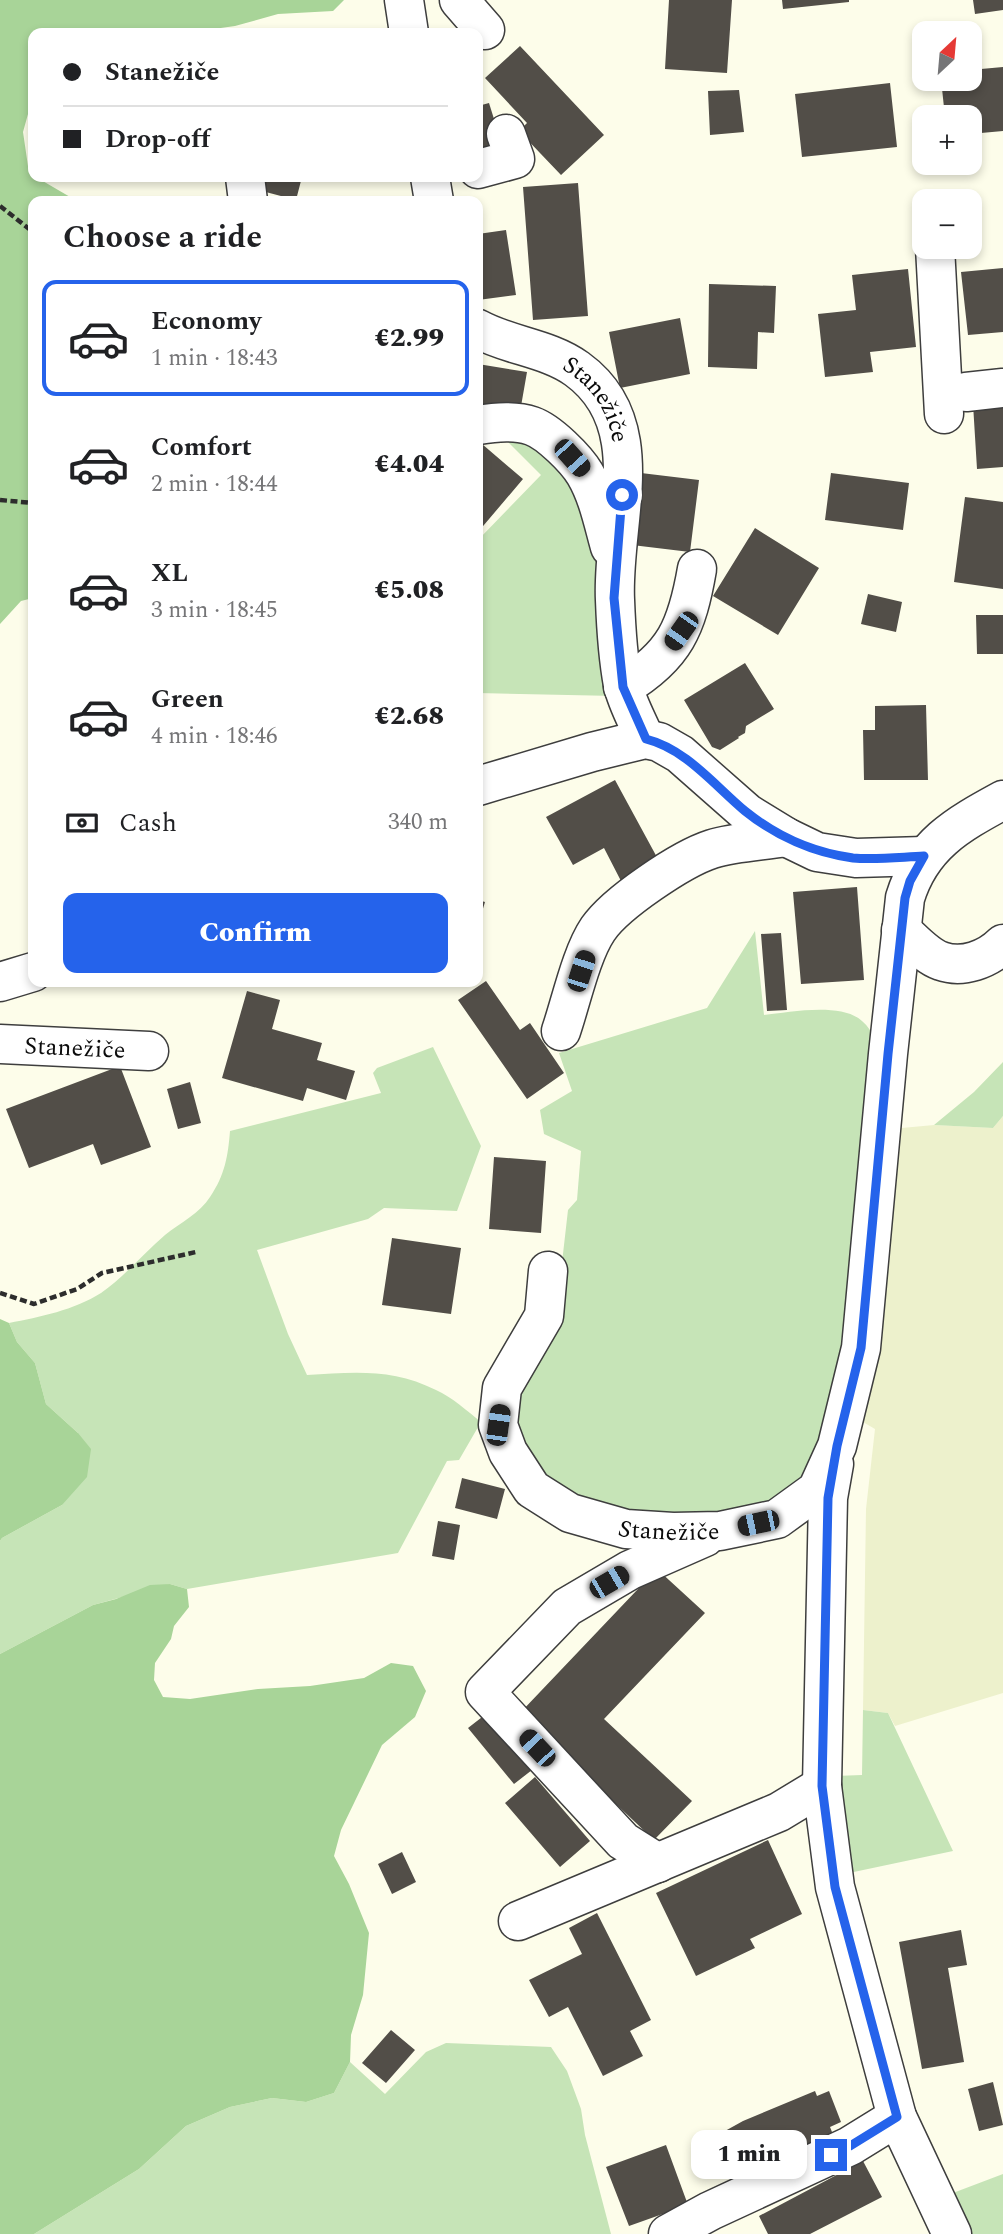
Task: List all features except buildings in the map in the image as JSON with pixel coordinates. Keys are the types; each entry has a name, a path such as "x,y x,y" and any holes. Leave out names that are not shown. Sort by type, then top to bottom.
{"street":[{"path":"404,0 408,28"},
{"path":"459,0 485,30"},
{"path":"483,168 515,159 506,134"},
{"path":"938,259 971,398"},
{"name":"Stanežiče","path":"483,332 497,339 556,357 575,367 608,401 617,423 624,470 614,598 623,687 646,739"},
{"path":"483,424 497,421 533,426 560,445 584,472 589,483 598,504 615,569"},
{"path":"623,687 650,671 681,631 691,604 697,569"},
{"path":"483,785 646,739 680,754 747,813 817,852 856,858 924,856"},
{"name":"Stanežiče","path":"548,1271 544,1316 502,1388 498,1425 508,1452 532,1489 570,1513 625,1529 673,1532 720,1531 778,1519 817,1490 837,1446 861,1348 905,898 910,881 924,856 946,836 1003,800"},
{"path":"561,1031 587,951 598,929 619,908 664,873 711,849 786,837"},
{"path":"901,930 928,954 942,962 973,962 987,957 1003,944"},
{"path":"0,982 28,974"},
{"name":"Stanežiče","path":"0,1044 149,1051"},
{"path":"837,1446 828,1498 822,1786 835,1887 897,2117 952,2234"},
{"path":"657,1863 623,1841 485,1692 567,1607 630,1570 720,1531"},
{"path":"518,1921 779,1812 822,1786"},
{"path":"668,2234 710,2211 850,2146 897,2117"}],"path":[{"path":"0,206 28,228"},
{"path":"0,500 28,503"},
{"path":"0,1293 34,1304 77,1289 102,1273 196,1252"}],"green space":[{"path":"0,0 344,0 333,11 278,14 221,28 28,28 28,114 23,132 28,182 44,182 68,196 28,196 28,599 21,601 0,624"},
{"path":"525,434 588,499 616,696 483,693 483,535 541,475 503,437"},
{"path":"755,931 764,1015 815,1010 842,1012 862,1021 876,1039 844,1372 811,1475 779,1504 686,1522 555,1495 512,1446 515,1381 555,1324 568,1210 577,1200 581,1151 544,1134 540,1110 572,1091 559,1053 707,1008"},
{"path":"433,1047 481,1146 457,1211 384,1208 368,1219 257,1250 288,1334 307,1375 373,1373 404,1378 442,1393 481,1422 459,1460 447,1461 398,1553 187,1589 170,1584 93,1605 0,1654 0,1541 62,1505 78,1433 46,1404 35,1363 17,1342 9,1323 45,1315 91,1299 118,1280 165,1235 206,1203 222,1173 230,1131 381,1093 373,1073 377,1068"},
{"path":"1003,1062 1003,1116 993,1128 934,1125 974,1092"},
{"path":"1003,1116 1003,1693 895,1726 888,1713 863,1710 866,1509 875,1429 856,1418 891,1129 934,1125 993,1128"},
{"path":"0,1319 9,1323 17,1342 35,1363 46,1404 78,1433 91,1449 87,1477 62,1505 0,1541"},
{"path":"170,1584 187,1589 189,1607 174,1626 171,1639 155,1663 154,1680 163,1697 190,1699 364,1678 391,1663 413,1666 426,1691 415,1717 382,1745 341,1830 334,1856 369,1933 363,1995 351,2035 350,2062 334,2093 306,2102 272,2098 230,2107 186,2126 139,2169 34,2234 0,2234 0,1654 93,1605 150,1585"},
{"path":"863,1710 888,1713 953,1851 849,1873 835,1776 862,1775"},
{"path":"446,2043 551,2047 567,2071 581,2109 585,2135 611,2234 34,2234 139,2169 186,2126 230,2107 272,2098 306,2102 334,2093 350,2062 385,2094 426,2052"},
{"path":"1003,2174 1003,2234 966,2234 945,2196"}],"route":[{"path":"622,495 614,598 623,687 646,739 680,754 747,813 817,852 856,858 924,856 910,881 905,898 861,1348 837,1446 828,1498 822,1786 835,1887 897,2117 831,2155"}]}
